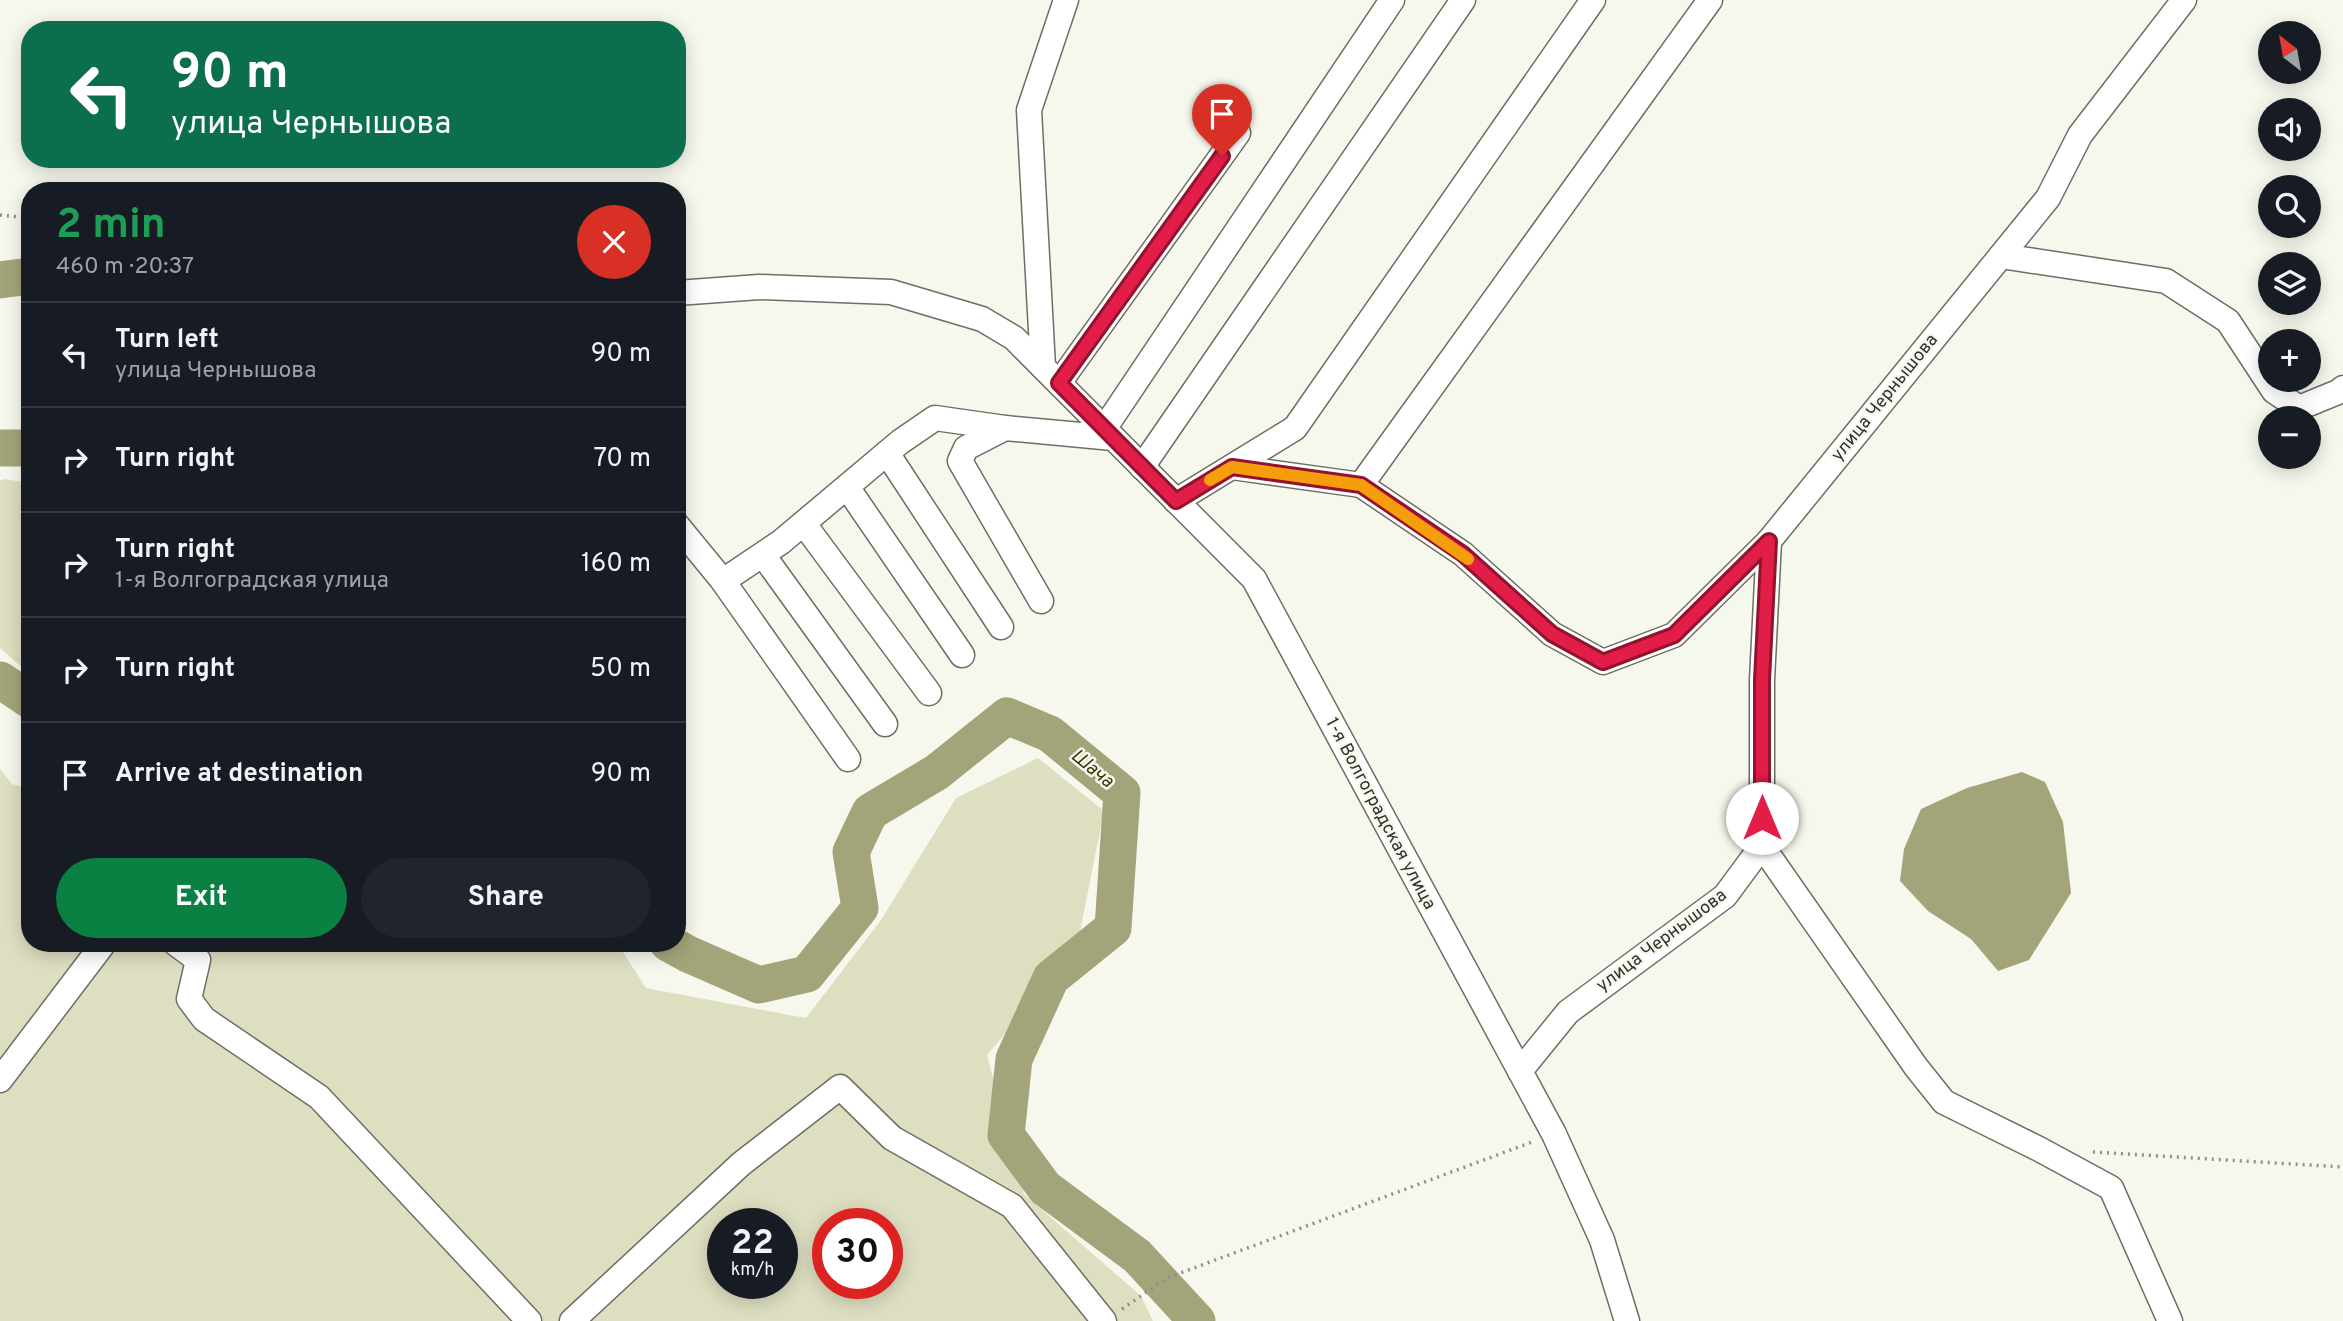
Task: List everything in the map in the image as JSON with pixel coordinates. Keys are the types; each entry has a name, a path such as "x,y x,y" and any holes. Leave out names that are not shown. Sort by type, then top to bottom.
{"street":[{"path":"1051,375 1029,110 1066,0"},
{"path":"723,581 804,524 887,453 935,418 1005,428 1109,434 1392,0"},
{"path":"1142,467 1463,0"},
{"path":"1176,501 1295,428 1593,0"},
{"path":"1232,467 1361,485 1710,0"},
{"name":"улица Чернышова","path":"1361,485 1463,554 1552,634 1603,662 1674,635 1769,541 2048,198 2080,135 2184,0"},
{"path":"1051,375 1238,133"},
{"path":"2001,256 2166,281 2228,321 2274,391 2299,408 2343,388"},
{"name":"1-я Волгоградская улица","path":"686,292 759,287 891,292 982,319 1014,338 1254,579 1554,1134 1602,1240 1627,1321"},
{"path":"1005,428 966,447 960,461 1041,601"},
{"path":"887,453 1001,627"},
{"path":"847,487 962,655"},
{"path":"804,524 929,693"},
{"path":"686,536 723,581 848,759"},
{"path":"1769,541 1762,680 1762,846 1916,1067 1944,1102 2111,1188 2170,1321"},
{"path":"763,555 886,724"},
{"name":"улица Чернышова","path":"1520,1071 1568,1012 1725,897 1762,846"},
{"path":"0,1080 97,952"},
{"path":"187,952 198,960 189,999 204,1019 319,1097 529,1321"},
{"path":"572,1321 741,1164 840,1087 892,1138 1012,1206 1104,1321"}],"path":[{"path":"0,215 21,217"},
{"path":"1104,1321 1167,1278 1554,1134"},
{"path":"2080,1152 2343,1167"}],"shaded area":[{"path":"4,479 21,482 21,666 0,648 0,481"},
{"path":"1038,758 1104,811 1076,952 987,1055 1024,1194 1141,1296 1153,1321 0,1321 0,769 12,784 21,786 21,952 623,952 646,988 806,1018 881,920 956,798"},
{"path":"2022,772 2045,782 2063,822 2071,893 2029,960 1998,971 1971,939 1928,911 1900,881 1904,849 1921,809 1967,788"}],"waterway":[{"name":"Шача","path":"0,280 21,277"},
{"name":"Шача","path":"0,448 21,448"},
{"name":"Шача","path":"0,680 21,694"},
{"name":"Шача","path":"684,952 759,985 807,974 860,908 851,852 870,812 937,772 1007,716 1050,734 1122,793 1113,928 1051,978 1014,1059 1006,1135 1045,1188 1137,1256 1197,1321"}],"slow traffic":[{"path":"1210,480 1232,467 1361,485 1468,559"}],"route":[{"path":"1222,156 1059,383 1176,501 1232,467 1361,485 1463,554 1552,634 1603,662 1674,635 1769,541 1762,680 1762,818"}]}
